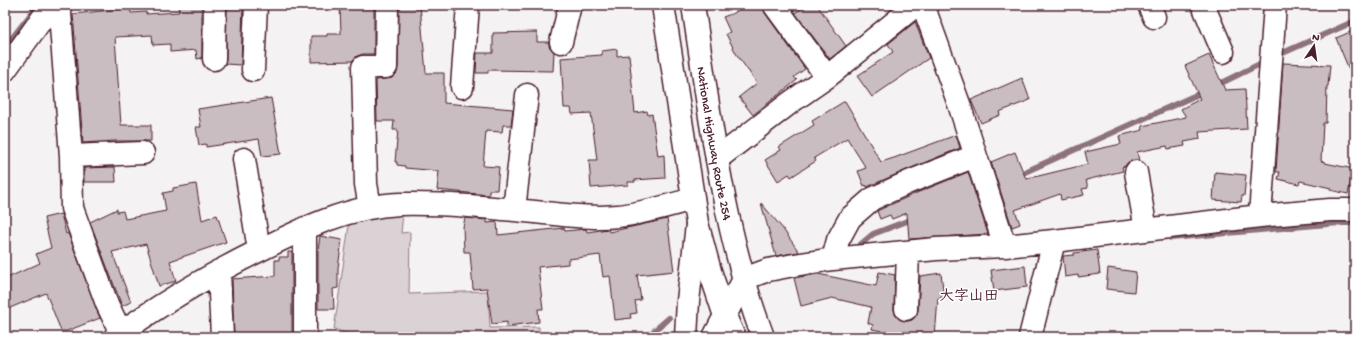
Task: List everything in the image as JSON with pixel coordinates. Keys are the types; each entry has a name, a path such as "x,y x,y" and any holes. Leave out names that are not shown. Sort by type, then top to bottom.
{"main road":[{"path":"5,70 52,5"},
{"path":"56,5 60,13 71,156 72,208 118,335 166,302 259,250 305,228 335,217 370,207 399,204 435,205 585,216 618,216 693,200"},
{"path":"214,59 215,5"},
{"path":"253,70 256,5"},
{"path":"370,207 366,184 363,67 386,67 387,5"},
{"path":"462,87 468,5"},
{"path":"561,42 570,5"},
{"path":"664,5 697,223 724,316 734,337"},
{"name":"National Highway Route 254","path":"693,5 717,159 730,223 744,279 763,337"},
{"path":"717,159 791,102 827,77 916,5"},
{"path":"923,5 959,104 1005,246"},
{"path":"1203,5 1223,52"},
{"path":"1260,216 1275,5"},
{"path":"775,6 827,77"},
{"path":"514,210 527,95"},
{"path":"71,156 143,153"},
{"path":"833,259 838,240 850,218 872,199 909,182 975,156"},
{"path":"244,159 259,250"},
{"path":"1136,172 1146,230"},
{"path":"714,337 744,279 768,270 833,259 936,248 1005,246 1260,216 1330,210 1355,210"},
{"path":"686,337 688,301 697,223"},
{"path":"305,228 305,337"},
{"path":"1030,337 1054,241"},
{"path":"906,309 908,252"},
{"path":"219,271 222,337"}],"shaded area":[{"path":"403,214 401,233 410,232 409,294 488,291 490,328 539,327 539,337 357,337 334,329 349,225 372,218"}],"building":[{"path":"178,5 202,5 202,58 197,59 196,50 170,52 170,44 153,45 152,35 115,37 121,125 151,125 151,141 83,143 73,14 130,8 131,13 146,12 146,14 179,12"},
{"path":"227,5 243,5 241,65 225,64"},
{"path":"340,5 374,5 374,54 363,54 357,56 352,61 311,62 311,36 341,34"},
{"path":"399,5 420,5 426,73 444,73 444,103 513,109 511,125 503,125 502,132 486,131 483,166 499,167 497,190 489,190 489,195 437,190 439,171 405,168 405,166 397,165 397,162 395,162 398,130 393,130 394,121 377,121 376,80 392,78 397,73"},
{"path":"746,5 763,5 765,13 805,69 794,77 797,80 753,115 739,97 757,83 737,55 726,34 730,32 723,17 734,13"},
{"path":"806,5 817,5 846,46 830,59 795,13"},
{"path":"915,22 929,58 872,97 857,76 893,52 888,44"},
{"path":"1355,30 1355,84 1336,38"},
{"path":"537,32 537,42 549,42 549,46 554,52 553,71 488,70 488,73 476,73 477,53 493,53 493,33"},
{"path":"617,49 617,56 629,55 635,113 647,111 648,115 652,114 658,156 664,155 665,178 634,180 635,182 628,182 628,185 591,188 589,160 597,160 591,113 572,114 571,108 564,108 561,58 602,55 602,51"},
{"path":"1209,55 1225,90 1245,89 1247,129 1199,132 1200,139 1184,142 1185,146 1168,149 1167,146 1137,152 1139,160 1128,162 1122,167 1123,171 1086,180 1088,188 1082,189 1084,195 1061,200 1060,194 1015,210 1020,224 1012,227 991,162 1015,152 1026,179 1088,164 1085,152 1121,144 1119,136 1143,130 1142,126 1186,117 1181,109 1200,99 1185,66"},
{"path":"1283,63 1330,65 1327,86 1326,123 1323,123 1321,161 1354,169 1348,194 1330,190 1331,188 1300,181 1299,184 1278,179 1280,172 1276,172"},
{"path":"1022,78 1030,100 999,112 1000,115 981,123 971,100"},
{"path":"271,98 281,154 262,156 259,139 206,147 206,144 199,145 196,127 201,127 198,109"},
{"path":"845,101 881,162 956,135 960,148 867,187 866,185 864,186 858,171 866,168 847,138 814,158 816,161 791,177 789,174 778,181 765,160 781,150 779,147 814,125 812,121"},
{"path":"115,167 116,182 84,182 84,168"},
{"path":"968,172 988,234 909,239 907,213 892,219 890,215 880,219 877,211"},
{"path":"1215,172 1246,175 1244,196 1242,196 1241,202 1213,200"},
{"path":"196,184 202,220 217,215 226,242 170,261 176,281 159,286 146,244 112,252 131,302 122,306 90,222 117,209 117,212 123,211 125,219 166,211 163,193 173,191 173,188"},
{"path":"761,203 783,229 799,252 776,256"},
{"path":"61,214 66,234 68,233 100,318 67,331 61,331 46,293 5,310 5,279 40,263 36,254 51,248 44,218"},
{"path":"465,218 487,220 487,223 497,222 498,235 564,228 565,231 586,229 587,232 608,229 609,232 667,219 674,271 637,275 641,300 635,301 637,313 630,314 631,318 615,320 610,276 603,277 600,255 568,259 568,264 538,267 543,309 538,309 539,322 507,326 507,322 492,324 487,288 473,289 470,252 464,252 463,227"},
{"path":"320,236 342,240 338,268 338,288 333,289 334,309 318,309 318,251"},
{"path":"1097,250 1100,274 1065,277 1063,256"},
{"path":"288,252 292,252 292,336 234,337 232,279 275,276 275,260 279,260 279,257 288,257"},
{"path":"1025,266 1027,287 994,291 991,270"},
{"path":"1108,268 1136,272 1134,292 1106,289"},
{"path":"879,272 895,275 895,314 899,319 906,321 912,320 916,316 918,310 920,276 941,273 944,297 938,298 935,337 881,337 882,331 872,329 873,325 868,323 871,307 832,298 801,306 794,278 818,274 876,286"}],"waterway":[{"path":"5,47 38,5"},
{"path":"1276,56 1355,21"},
{"path":"1215,86 1266,61"},
{"path":"1016,176 1205,91"},
{"path":"854,250 873,234 915,218"},
{"path":"1171,238 1339,223 1355,223"},
{"path":"647,337 669,318"}],"district":[{"name":"大字山田","path":"969,295"}]}
